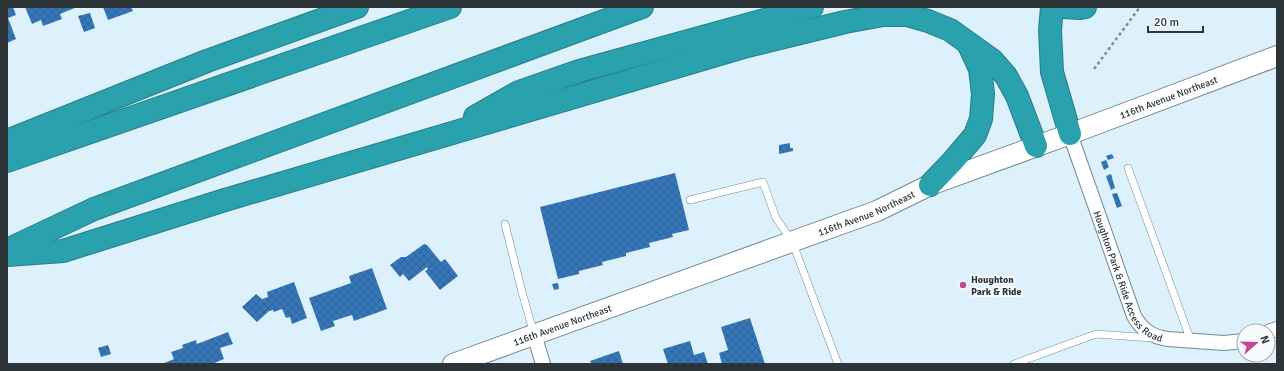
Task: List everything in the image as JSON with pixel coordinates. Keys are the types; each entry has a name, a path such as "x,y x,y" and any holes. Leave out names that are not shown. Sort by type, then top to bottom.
{"highway":[{"path":"207,61 323,7"},
{"path":"7,141 207,61 357,7"},
{"path":"7,161 450,7"},
{"path":"7,250 94,209 642,7"},
{"path":"441,136 519,92 571,73 812,7"},
{"path":"1052,7 1050,30 1052,72 1070,134"},
{"path":"1064,7 1085,7"},
{"path":"7,255 64,251 225,200 747,46 845,22 883,15 907,15 928,21 950,30 992,60 1006,76 1017,96 1036,146"},
{"path":"930,185 975,135 980,119 983,94 980,69 969,45"}],"street":[{"name":"116th Avenue Northeast","path":"453,364 877,211 930,185 1277,56"},
{"name":"Houghton Park & Ride Access Road","path":"1070,134 1134,316 1143,329 1160,338 1224,343 1236,342"},
{"path":"534,334 543,364"}],"lane":[{"path":"1128,168 1191,341"},
{"path":"690,200 763,182 776,218 792,241 838,364"},
{"path":"505,224 534,334"},
{"path":"1014,364 1096,334 1160,338"}],"path":[{"path":"1094,69 1140,7"}],"building":[{"path":"7,7 13,7 16,15 8,18 16,39 7,43"},
{"path":"25,7 77,7 60,14 62,19 43,26 41,20 32,24"},
{"path":"103,7 131,7 133,11 108,20"},
{"path":"90,13 95,28 84,32 78,16"},
{"path":"790,143 790,148 793,148 793,151 779,154 779,145"},
{"path":"1112,154 1114,158 1108,160 1106,156"},
{"path":"1106,160 1109,167 1104,170 1101,162"},
{"path":"675,173 689,230 672,234 673,237 649,243 650,247 626,253 626,256 602,262 603,265 579,271 579,274 558,279 540,207"},
{"path":"1111,174 1115,188 1111,190 1106,176"},
{"path":"1117,193 1122,206 1117,208 1112,194"},
{"path":"424,244 427,245 441,262 445,259 458,276 440,290 425,271 428,269 427,267 409,281 403,274 400,277 390,265 401,257 406,257"},
{"path":"372,268 387,309 354,321 352,315 333,321 335,326 321,331 309,298 351,283 349,276"},
{"path":"294,282 307,318 292,324 290,317 286,318 282,309 274,312 273,310 269,311 257,322 242,307 256,294 262,299 268,297 267,292"},
{"path":"558,283 559,289 554,290 552,284"},
{"path":"750,318 765,364 722,364 719,353 728,350 721,327"},
{"path":"228,332 233,344 220,348 224,359 212,364 162,364 174,359 171,352 183,348 182,345 196,340 197,344"},
{"path":"690,341 694,355 704,352 708,364 668,364 663,349"},
{"path":"108,345 111,354 101,357 98,348"},
{"path":"619,351 623,364 592,364 590,361"}],"place":[{"name":"Houghton Park & Ride","path":"963,285"}]}
